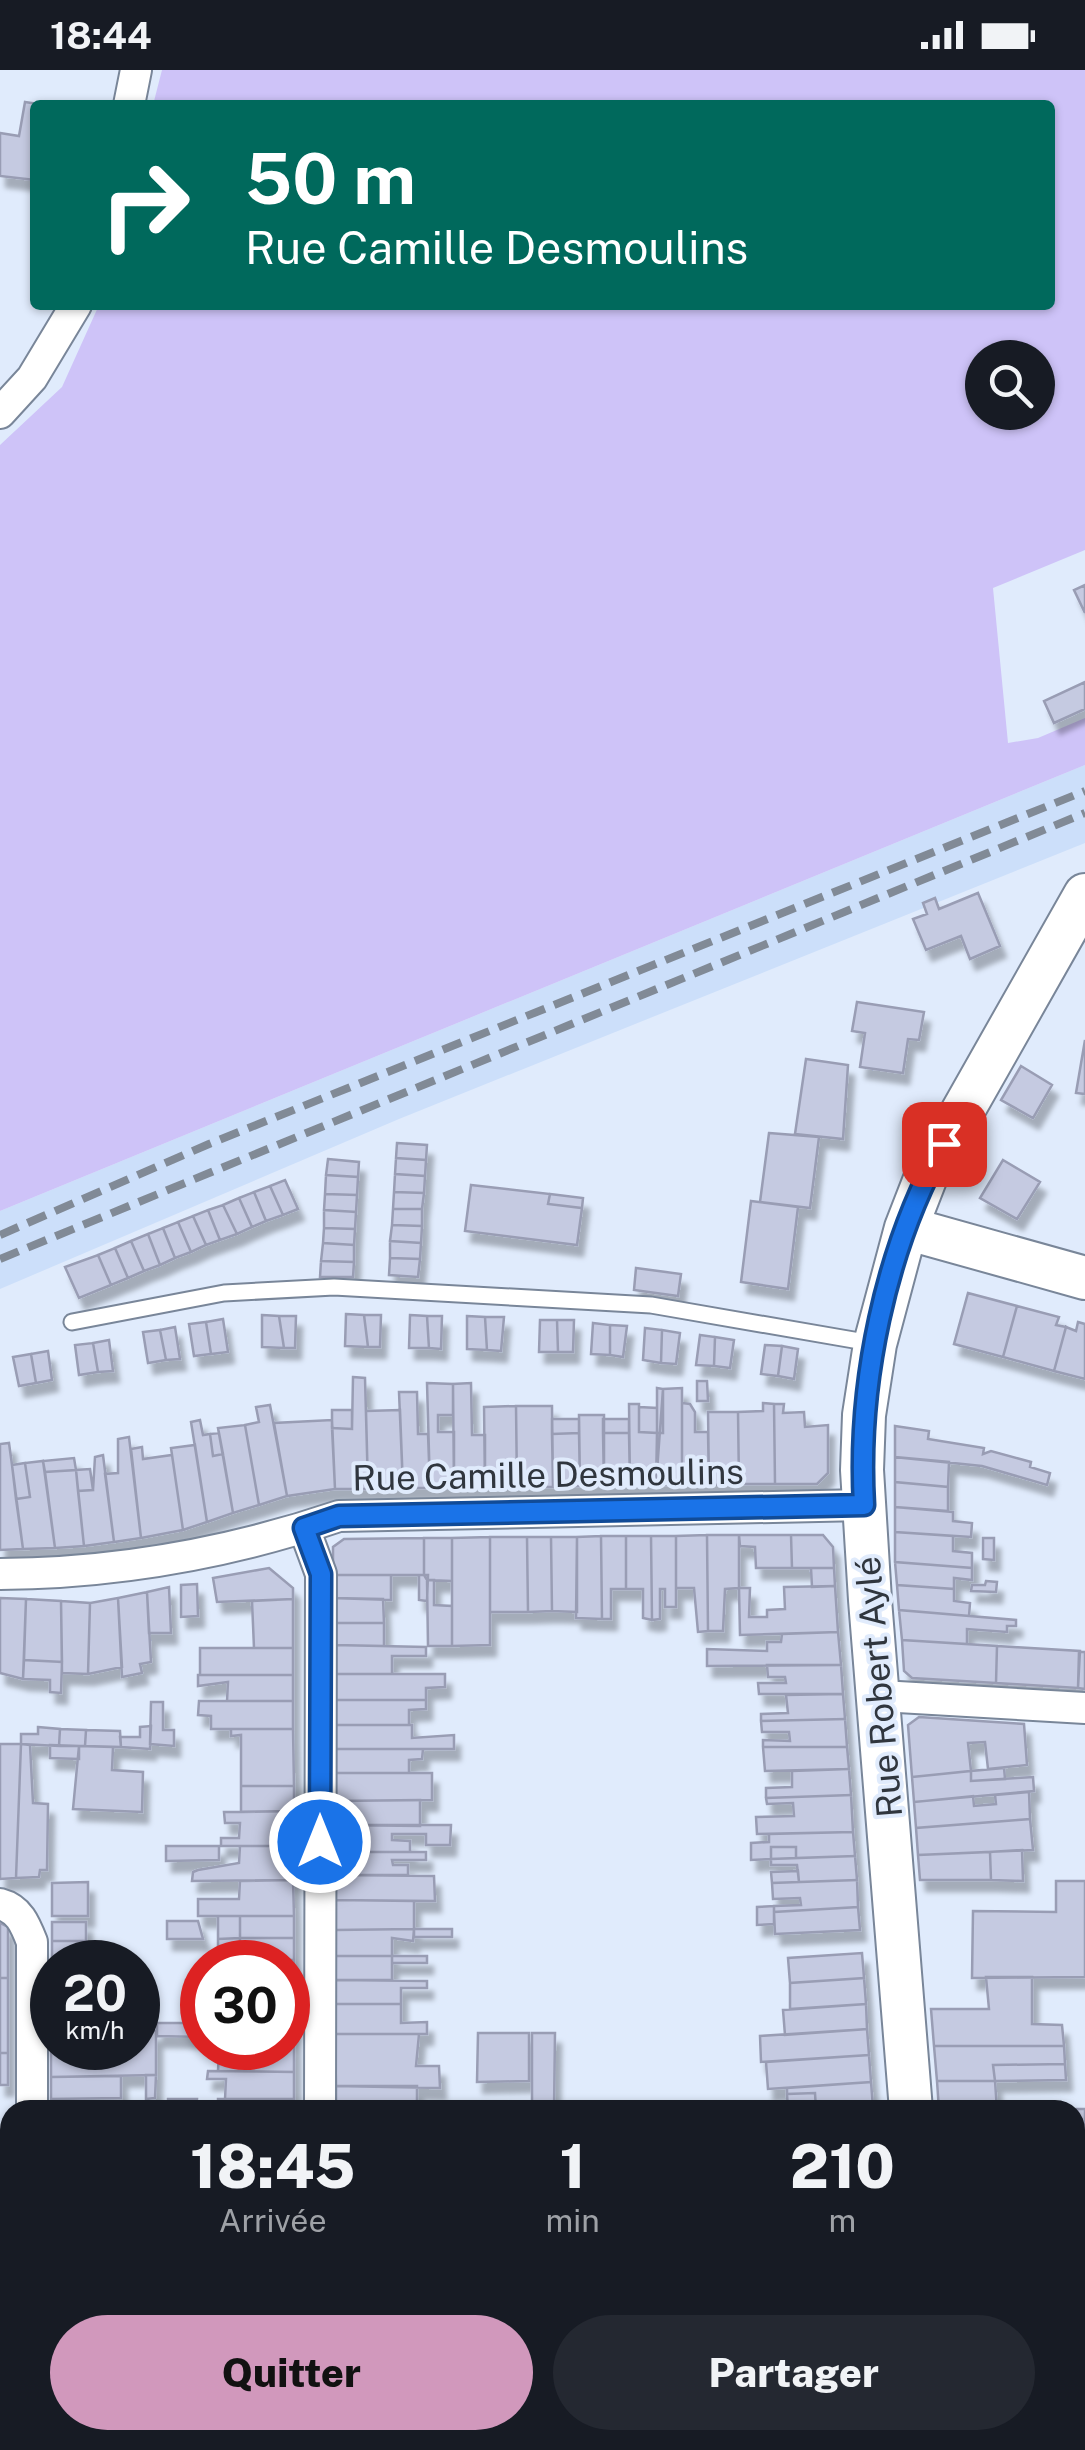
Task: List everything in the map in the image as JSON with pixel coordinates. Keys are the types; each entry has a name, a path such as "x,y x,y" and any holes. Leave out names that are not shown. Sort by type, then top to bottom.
{"street":[{"path":"129,100 136,70"},
{"path":"0,413 32,378 73,310"},
{"name":"Rue Robert Aylé","path":"911,2100 864,1505 864,1415 875,1344 906,1228 926,1174 1085,894"},
{"path":"906,1228 1085,1278"},
{"name":"Rue Camille Desmoulins","path":"0,1574 100,1571 171,1562 339,1516 864,1505"},
{"path":"304,1528 321,1574 320,2100"},
{"path":"881,1696 1085,1708"},
{"path":"6,1905 24,1922 32,1942 32,2100"}],"lane":[{"path":"72,1322 224,1293 334,1287 651,1305 875,1344"}],"shaded area":[{"path":"162,70 1085,70 1085,550 993,588 1008,743 1038,738 1085,718 1085,765 0,1211 0,445 62,387 97,310 1055,310 1055,100 154,100"},
{"path":"1085,765 1085,843 399,1119 0,1289 0,1211"}],"building":[{"path":"25,102 30,103 30,179 0,176 0,133 19,136"},
{"path":"1085,585 1085,613 1074,590"},
{"path":"1085,682 1085,709 1054,723 1044,701"},
{"path":"978,893 1000,946 970,959 961,936 926,950 913,919 927,914 923,903 935,898 939,909"},
{"path":"857,1002 924,1012 919,1040 908,1039 903,1073 860,1067 865,1033 852,1031"},
{"path":"1085,1040 1085,1094 1076,1093"},
{"path":"806,1059 848,1065 843,1139 795,1134"},
{"path":"1021,1066 1052,1085 1033,1118 1001,1100"},
{"path":"769,1133 819,1137 810,1208 760,1202"},
{"path":"397,1143 427,1145 426,1160 396,1158"},
{"path":"396,1158 426,1160 425,1176 395,1174"},
{"path":"328,1159 359,1162 358,1177 326,1175"},
{"path":"1003,1160 1040,1182 1017,1219 980,1198"},
{"path":"395,1174 425,1176 424,1193 394,1192"},
{"path":"326,1175 358,1177 357,1195 325,1194"},
{"path":"285,1180 298,1209 283,1215 270,1186"},
{"path":"471,1185 550,1194 548,1204 582,1208 577,1245 465,1231"},
{"path":"270,1186 283,1215 266,1221 254,1192"},
{"path":"254,1192 266,1221 252,1227 239,1198"},
{"path":"394,1192 424,1193 422,1209 393,1209"},
{"path":"325,1194 357,1195 356,1212 324,1210"},
{"path":"550,1194 583,1198 582,1208 548,1204"},
{"path":"239,1198 252,1227 237,1234 223,1205"},
{"path":"751,1201 798,1207 788,1289 741,1282"},
{"path":"223,1205 237,1234 220,1240 208,1210"},
{"path":"393,1209 422,1209 422,1226 392,1225"},
{"path":"208,1210 220,1240 206,1245 193,1216"},
{"path":"324,1210 356,1212 355,1229 324,1228"},
{"path":"193,1216 206,1245 191,1252 178,1222"},
{"path":"178,1222 191,1252 175,1258 163,1228"},
{"path":"392,1225 422,1226 421,1243 390,1241"},
{"path":"163,1228 175,1258 160,1265 148,1234"},
{"path":"324,1228 355,1229 354,1245 323,1243"},
{"path":"148,1234 160,1265 144,1271 131,1241"},
{"path":"131,1241 144,1271 128,1278 115,1248"},
{"path":"390,1241 421,1243 420,1259 390,1258"},
{"path":"323,1243 354,1245 354,1262 321,1261"},
{"path":"115,1248 128,1278 111,1285 98,1255"},
{"path":"98,1255 111,1285 79,1298 65,1267"},
{"path":"390,1258 420,1259 418,1277 389,1275"},
{"path":"321,1261 354,1262 353,1277 320,1277"},
{"path":"636,1268 681,1274 678,1296 634,1290"},
{"path":"968,1293 1017,1306 1003,1357 954,1344"},
{"path":"1017,1306 1059,1317 1056,1325 1066,1327 1054,1371 1003,1357"},
{"path":"346,1314 364,1315 368,1347 345,1346"},
{"path":"262,1315 279,1316 284,1348 262,1347"},
{"path":"364,1315 381,1315 380,1347 368,1347"},
{"path":"410,1315 427,1316 429,1348 409,1348"},
{"path":"279,1316 296,1316 295,1348 284,1348"},
{"path":"427,1316 442,1316 441,1349 429,1348"},
{"path":"467,1316 485,1317 487,1350 467,1349"},
{"path":"485,1317 504,1317 501,1351 487,1350"},
{"path":"223,1319 228,1352 211,1354 206,1322"},
{"path":"540,1320 557,1320 558,1352 539,1352"},
{"path":"557,1320 574,1320 573,1352 558,1352"},
{"path":"206,1322 211,1354 194,1356 189,1324"},
{"path":"1078,1322 1085,1324 1085,1379 1054,1371 1066,1327 1076,1331"},
{"path":"593,1323 610,1325 610,1355 591,1354"},
{"path":"610,1325 627,1326 623,1357 610,1355"},
{"path":"175,1327 180,1359 166,1360 160,1330"},
{"path":"645,1328 662,1330 661,1363 643,1360"},
{"path":"160,1330 166,1360 148,1363 143,1332"},
{"path":"662,1330 680,1333 676,1364 661,1363"},
{"path":"700,1335 715,1337 714,1366 696,1365"},
{"path":"715,1337 734,1340 730,1368 714,1366"},
{"path":"109,1340 113,1371 98,1372 93,1343"},
{"path":"93,1343 98,1372 79,1375 75,1345"},
{"path":"765,1345 782,1346 778,1376 761,1374"},
{"path":"782,1346 798,1349 794,1379 778,1376"},
{"path":"48,1351 52,1380 36,1383 31,1354"},
{"path":"31,1354 36,1383 19,1386 13,1357"},
{"path":"353,1377 365,1378 368,1489 335,1489 332,1428 352,1429"},
{"path":"697,1381 707,1381 708,1401 697,1401"},
{"path":"427,1383 453,1384 453,1415 438,1415 438,1432 454,1432 454,1488 430,1488"},
{"path":"471,1383 472,1435 485,1435 485,1487 454,1488 453,1384"},
{"path":"657,1388 663,1389 663,1433 657,1433"},
{"path":"682,1388 682,1485 656,1485 663,1389"},
{"path":"399,1392 417,1392 418,1434 428,1434 430,1488 403,1488"},
{"path":"682,1403 690,1404 695,1412 695,1432 708,1432 709,1485 682,1485"},
{"path":"763,1403 774,1404 775,1484 739,1484 738,1412 763,1411"},
{"path":"629,1404 639,1404 639,1432 657,1433 656,1485 630,1486"},
{"path":"774,1404 784,1404 783,1413 804,1412 805,1427 828,1425 828,1473 817,1484 775,1484"},
{"path":"270,1405 287,1496 259,1505 245,1425 259,1422 256,1407"},
{"path":"516,1406 552,1406 553,1487 517,1487"},
{"path":"516,1406 517,1487 485,1487 484,1407"},
{"path":"639,1407 657,1408 657,1433 639,1432"},
{"path":"332,1410 352,1410 352,1429 332,1428"},
{"path":"400,1410 403,1488 368,1489 366,1411"},
{"path":"708,1412 738,1412 739,1484 709,1485"},
{"path":"579,1415 604,1415 604,1486 580,1486"},
{"path":"552,1419 579,1419 579,1433 552,1434"},
{"path":"603,1419 629,1419 629,1433 603,1433"},
{"path":"200,1420 203,1435 210,1434 213,1456 223,1454 233,1513 207,1522 191,1422"},
{"path":"332,1420 335,1489 287,1496 274,1423"},
{"path":"245,1425 259,1505 233,1513 218,1428"},
{"path":"895,1426 929,1431 928,1439 984,1448 983,1454 991,1451 1031,1462 1030,1467 1050,1473 1047,1485 982,1466 895,1457"},
{"path":"219,1433 223,1454 213,1456 210,1434"},
{"path":"579,1433 580,1486 553,1487 552,1434"},
{"path":"603,1433 629,1433 630,1486 604,1486"},
{"path":"129,1437 141,1538 114,1542 105,1474 118,1473 118,1439"},
{"path":"9,1443 23,1549 0,1550 0,1444"},
{"path":"195,1445 207,1522 183,1530 171,1448"},
{"path":"142,1447 143,1459 172,1455 183,1530 141,1538 131,1449"},
{"path":"103,1455 114,1542 84,1546 78,1491 93,1490 95,1457"},
{"path":"895,1457 949,1462 948,1487 895,1482"},
{"path":"74,1458 76,1470 45,1472 43,1461"},
{"path":"43,1461 55,1548 23,1549 16,1499 30,1497 25,1463"},
{"path":"25,1463 30,1497 16,1499 12,1465"},
{"path":"90,1469 93,1490 78,1491 76,1470"},
{"path":"76,1470 84,1546 55,1548 45,1472"},
{"path":"895,1482 948,1487 948,1511 895,1507"},
{"path":"895,1507 953,1512 953,1521 972,1523 971,1537 895,1532"},
{"path":"895,1532 953,1536 953,1551 972,1553 972,1568 895,1562"},
{"path":"707,1535 739,1535 739,1588 725,1589 723,1631 708,1631"},
{"path":"707,1535 708,1631 698,1632 694,1588 676,1588 676,1536"},
{"path":"739,1535 791,1535 792,1568 756,1568 755,1547 740,1546"},
{"path":"791,1535 823,1535 833,1547 834,1568 792,1568"},
{"path":"601,1536 626,1536 626,1589 611,1589 611,1619 602,1619"},
{"path":"601,1536 602,1619 576,1618 577,1537"},
{"path":"626,1536 651,1536 652,1620 643,1618 643,1589 626,1589"},
{"path":"651,1536 676,1536 676,1607 665,1607 665,1589 660,1589 660,1619 652,1620"},
{"path":"490,1537 490,1645 452,1646 452,1538"},
{"path":"490,1537 527,1537 528,1612 490,1612"},
{"path":"527,1537 551,1537 552,1611 528,1612"},
{"path":"551,1537 577,1537 577,1612 552,1611"},
{"path":"424,1538 424,1575 333,1575 333,1547 344,1539"},
{"path":"424,1538 452,1538 452,1581 427,1580"},
{"path":"983,1538 994,1538 994,1560 983,1559"},
{"path":"895,1562 972,1568 972,1580 954,1578 954,1589 897,1585"},
{"path":"269,1568 293,1588 293,1599 217,1602 213,1578"},
{"path":"811,1568 834,1568 835,1586 812,1587"},
{"path":"333,1575 391,1575 391,1600 333,1598"},
{"path":"419,1575 428,1575 427,1601 419,1600"},
{"path":"427,1580 434,1580 434,1605 452,1606 452,1646 428,1646"},
{"path":"986,1581 997,1582 996,1592 971,1591 972,1585 985,1585"},
{"path":"197,1584 198,1616 181,1617 181,1585"},
{"path":"897,1585 954,1589 954,1601 970,1603 969,1616 899,1610"},
{"path":"835,1586 838,1632 740,1635 739,1588 750,1588 749,1617 767,1617 767,1610 785,1609 784,1587"},
{"path":"169,1587 171,1633 149,1633 147,1592"},
{"path":"147,1592 151,1662 140,1664 142,1673 122,1677 118,1598"},
{"path":"0,1598 26,1599 23,1679 0,1673"},
{"path":"118,1598 122,1667 88,1674 90,1603"},
{"path":"333,1598 383,1599 384,1623 334,1623"},
{"path":"26,1599 61,1601 62,1662 24,1660"},
{"path":"293,1599 293,1648 254,1648 252,1601"},
{"path":"61,1601 90,1603 88,1674 62,1673"},
{"path":"899,1610 1016,1620 1016,1626 1007,1626 1007,1632 967,1629 967,1644 902,1640"},
{"path":"334,1623 384,1623 384,1646 334,1645"},
{"path":"838,1632 841,1665 707,1666 707,1649 767,1651 767,1642 781,1642 782,1634"},
{"path":"902,1640 997,1646 996,1683 912,1678 904,1671"},
{"path":"334,1645 426,1647 426,1656 392,1656 392,1674 334,1674"},
{"path":"997,1646 1080,1651 1078,1688 996,1683"},
{"path":"200,1648 293,1648 293,1675 200,1675"},
{"path":"1079,1652 1085,1652 1085,1689 1078,1688"},
{"path":"24,1660 62,1662 61,1693 50,1692 50,1680 23,1679"},
{"path":"767,1665 841,1665 843,1694 759,1694 758,1683 786,1683 785,1677 768,1677"},
{"path":"334,1674 445,1674 445,1687 426,1688 426,1700 334,1700"},
{"path":"198,1675 293,1675 293,1701 227,1701 228,1682 198,1686"},
{"path":"843,1694 845,1719 761,1721 761,1714 788,1713 786,1695"},
{"path":"334,1700 426,1700 426,1709 409,1710 409,1725 334,1725"},
{"path":"199,1701 293,1701 293,1729 211,1729 211,1716 198,1715"},
{"path":"151,1702 163,1702 163,1730 174,1730 174,1746 150,1744"},
{"path":"919,1717 1024,1724 1027,1765 988,1769 985,1742 968,1743 971,1771 912,1777 908,1725"},
{"path":"845,1719 847,1747 763,1747 763,1740 790,1741 789,1732 762,1732 761,1721"},
{"path":"334,1725 412,1725 412,1738 454,1735 454,1749 334,1749"},
{"path":"151,1726 150,1749 121,1747 120,1737 140,1737 140,1727"},
{"path":"38,1727 60,1729 59,1746 21,1744 21,1734 38,1734"},
{"path":"60,1729 86,1730 85,1746 59,1746"},
{"path":"231,1729 293,1729 294,1786 241,1786 241,1735 231,1736"},
{"path":"86,1730 120,1731 121,1747 85,1746"},
{"path":"0,1744 21,1744 16,1878 0,1879"},
{"path":"21,1744 30,1745 33,1803 48,1804 47,1870 40,1870 39,1877 16,1878"},
{"path":"50,1745 79,1746 79,1759 50,1758"},
{"path":"79,1746 113,1747 112,1770 143,1772 142,1812 73,1809"},
{"path":"763,1747 847,1747 849,1769 765,1771"},
{"path":"334,1749 423,1749 422,1759 409,1760 409,1773 334,1773"},
{"path":"1004,1768 1005,1779 971,1781 971,1771"},
{"path":"849,1769 851,1795 766,1798 766,1788 792,1787 792,1771"},
{"path":"971,1771 971,1781 1033,1777 1034,1791 914,1802 912,1777"},
{"path":"334,1773 432,1773 432,1800 334,1801"},
{"path":"241,1786 294,1786 294,1811 241,1812"},
{"path":"1029,1792 1030,1819 916,1828 914,1802 973,1796 974,1806 996,1804 995,1795"},
{"path":"851,1795 853,1832 757,1834 756,1817 794,1816 793,1803 767,1804 766,1798"},
{"path":"420,1800 420,1826 334,1825 334,1801"},
{"path":"294,1811 294,1846 221,1846 221,1838 239,1838 240,1823 225,1823 224,1812"},
{"path":"1030,1819 1033,1850 918,1855 916,1828"},
{"path":"334,1825 451,1825 450,1845 426,1845 426,1834 392,1834 392,1840 410,1841 410,1852 335,1852"},
{"path":"853,1832 855,1856 796,1858 796,1847 771,1847 771,1859 751,1860 751,1843 769,1842 769,1834"},
{"path":"166,1846 219,1846 219,1860 166,1861"},
{"path":"240,1846 294,1846 293,1880 192,1881 193,1872 198,1870 239,1863"},
{"path":"771,1847 796,1847 796,1858 771,1859"},
{"path":"1022,1850 1023,1881 991,1880 990,1852"},
{"path":"335,1852 426,1852 426,1860 392,1860 393,1865 408,1865 408,1875 335,1875"},
{"path":"990,1852 991,1880 920,1880 918,1855"},
{"path":"855,1856 857,1880 799,1882 797,1865 771,1865 771,1859"},
{"path":"798,1871 799,1882 772,1883 771,1872"},
{"path":"335,1875 434,1876 435,1901 335,1900"},
{"path":"293,1880 294,1916 198,1916 198,1899 239,1899 240,1881"},
{"path":"857,1880 858,1907 774,1912 774,1906 801,1905 800,1898 773,1899 772,1883"},
{"path":"1056,1881 1085,1881 1085,1977 972,1978 973,1911 1056,1912"},
{"path":"88,1882 88,1916 52,1916 52,1883"},
{"path":"335,1900 414,1901 414,1929 335,1930"},
{"path":"774,1906 774,1924 757,1925 757,1907"},
{"path":"858,1907 860,1930 775,1934 774,1912"},
{"path":"218,1916 240,1916 240,1938 218,1939"},
{"path":"240,1916 294,1916 294,1938 240,1938"},
{"path":"167,1921 198,1921 203,1939 167,1939"},
{"path":"52,1922 86,1922 86,1940 52,1940"},
{"path":"0,1923 8,1927 8,1978 0,1978"},
{"path":"414,1929 413,1941 392,1938 392,1956 335,1956 335,1930"},
{"path":"414,1929 452,1929 452,1937 414,1937"},
{"path":"240,1938 294,1938 294,1940"},
{"path":"862,1953 864,1978 790,1983 788,1958"},
{"path":"335,1956 392,1956 392,1980 335,1980"},
{"path":"392,1956 427,1956 427,1963 392,1963"},
{"path":"986,1977 1032,1977 1032,2024 1062,2025 1064,2046 934,2046 931,2009 989,2009"},
{"path":"0,1978 8,1978 8,2053 0,2053"},
{"path":"864,1978 866,2004 790,2009 790,1983"},
{"path":"335,1980 427,1981 427,1988 401,1988 401,2004 335,2004"},
{"path":"335,2004 401,2004 401,2023 427,2022 427,2034 335,2034"},
{"path":"866,2004 867,2029 785,2035 783,2010"},
{"path":"160,2023 180,2023 180,2037 160,2036"},
{"path":"867,2029 869,2055 761,2062 760,2036"},
{"path":"478,2033 529,2033 529,2081 477,2082"},
{"path":"532,2033 555,2033 554,2100 532,2100"},
{"path":"335,2034 419,2034 416,2066 439,2066 440,2088 336,2086"},
{"path":"934,2046 1064,2046 1065,2064 993,2065 995,2081 937,2081"},
{"path":"0,2053 8,2053 8,2085 0,2085"},
{"path":"869,2055 871,2082 768,2089 766,2062"},
{"path":"1065,2064 1066,2080 995,2081 993,2065"},
{"path":"51,2070 156,2070 156,2075 51,2077"},
{"path":"294,2070 294,2072 218,2071"},
{"path":"208,2071 294,2072 294,2099 225,2099 226,2079 207,2079"},
{"path":"146,2075 156,2075 155,2098 146,2099"},
{"path":"121,2076 121,2098 51,2099 51,2077"},
{"path":"937,2081 995,2081 996,2100 938,2100"},
{"path":"871,2082 872,2100 815,2100 815,2093 787,2094 787,2088"},
{"path":"336,2086 417,2086 417,2100 336,2100"},
{"path":"815,2093 815,2100 787,2100 787,2094"},
{"path":"218,2099 294,2099 294,2100"}],"railway":[{"path":"0,1235 209,1144 1085,791"},
{"path":"0,1259 1085,813"}],"route":[{"path":"320,1842 321,1574 304,1528 339,1516 864,1505 864,1415 875,1344 906,1228 926,1174 944,1144"}]}
